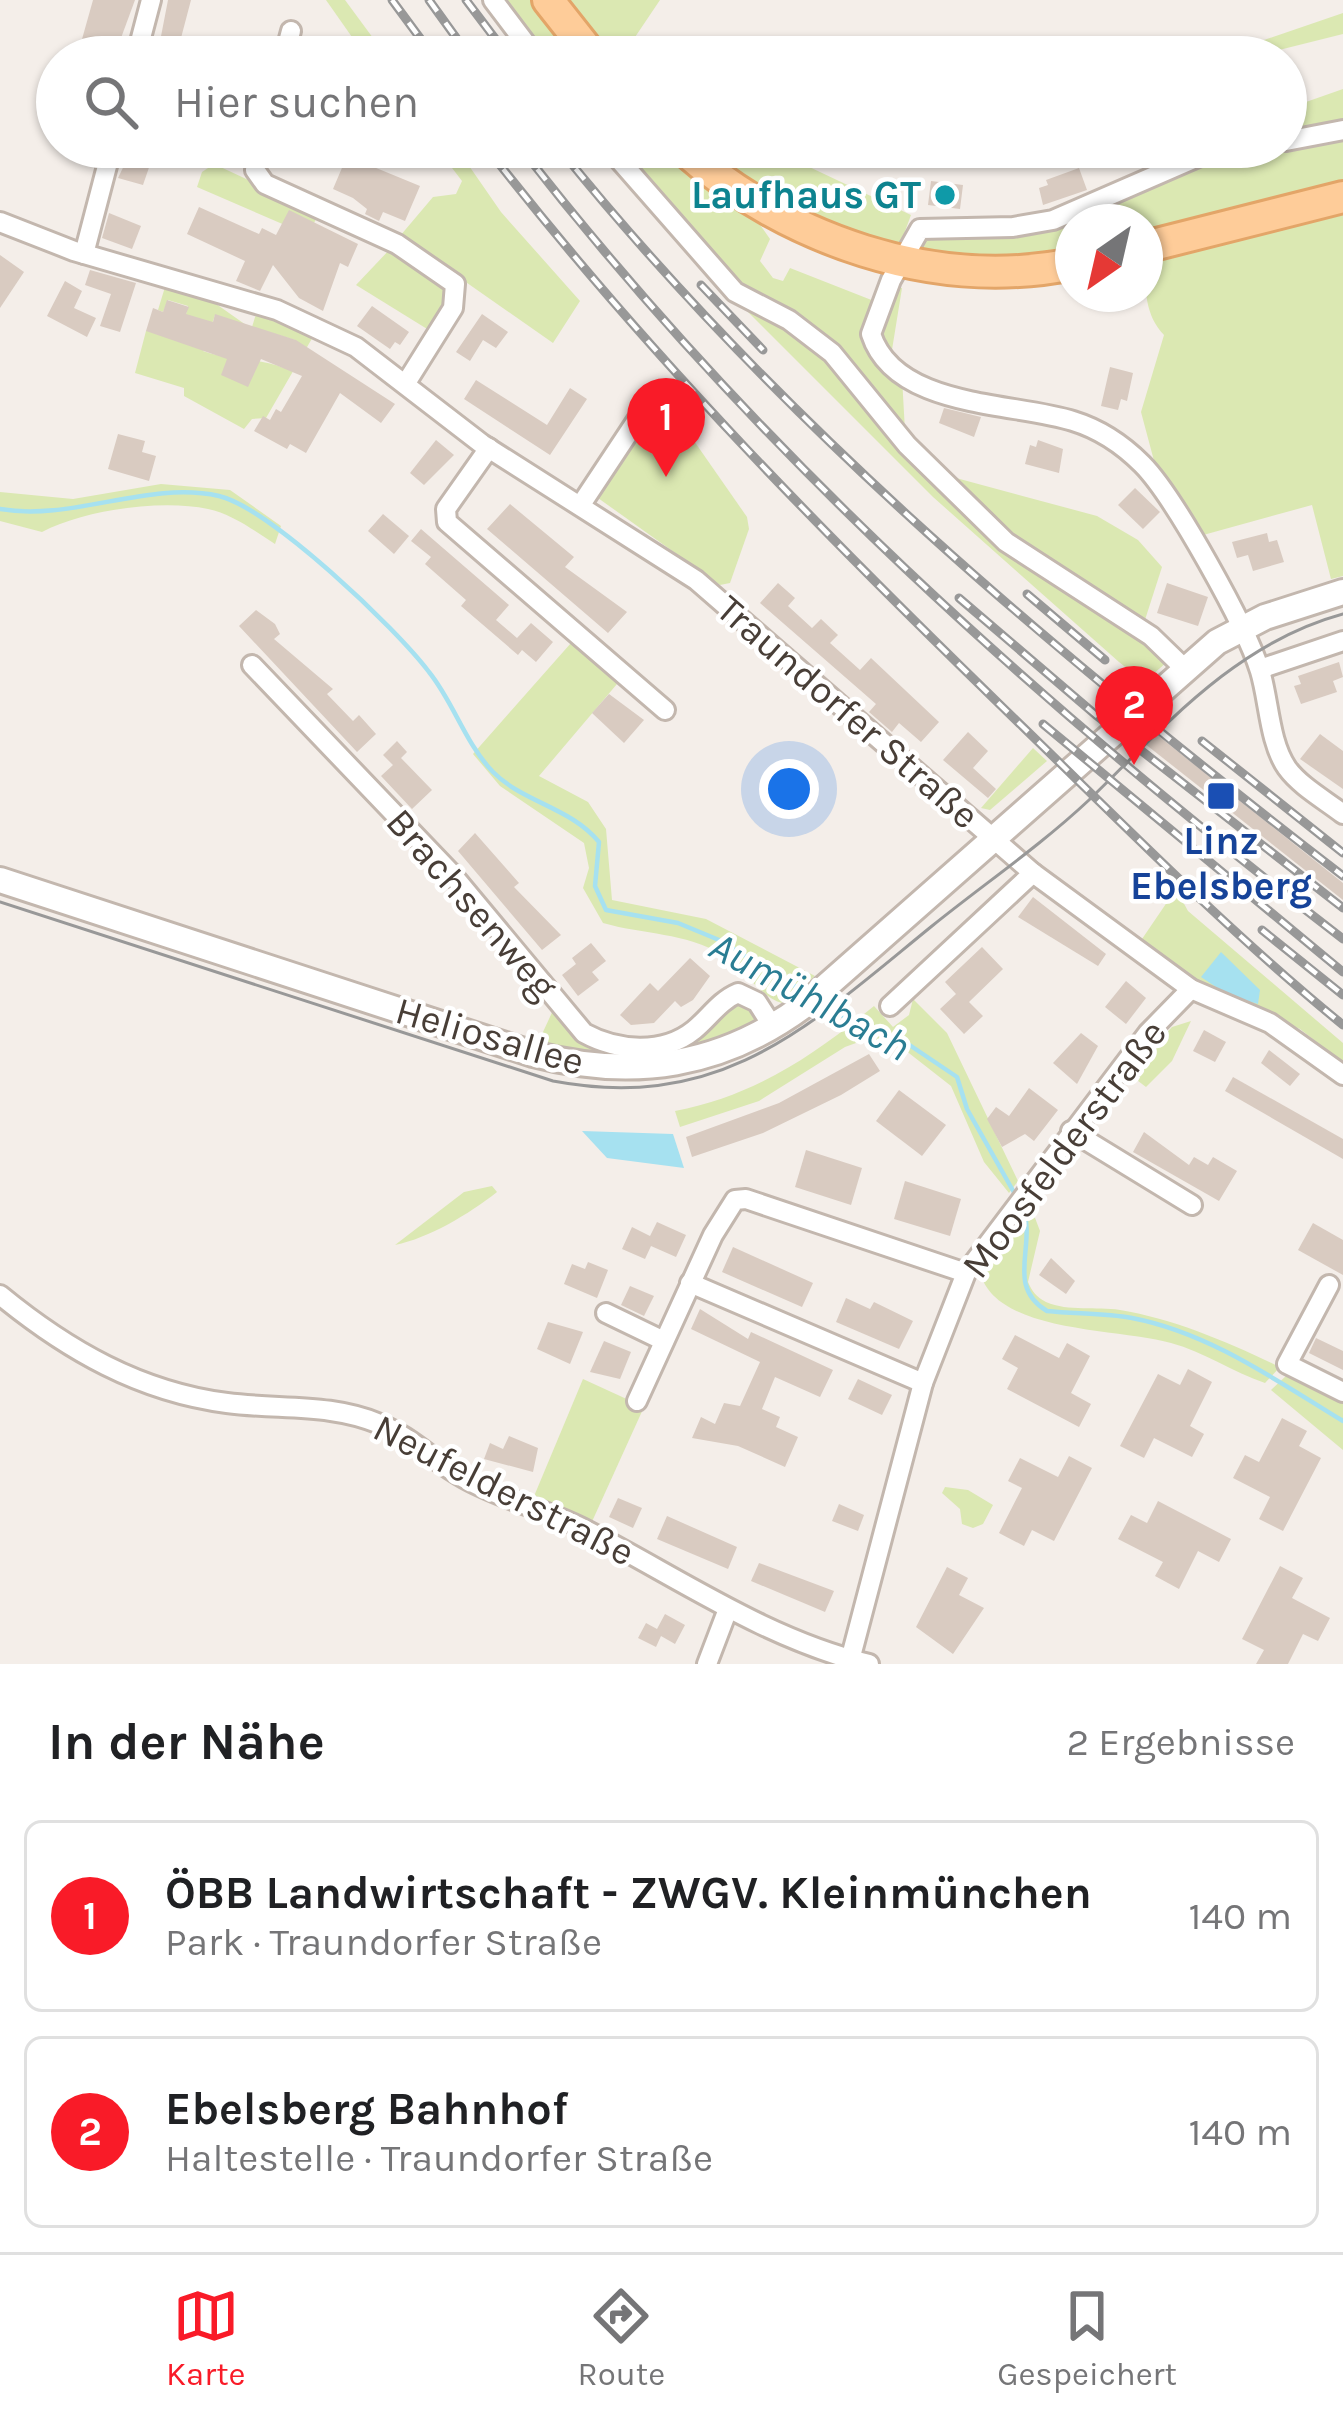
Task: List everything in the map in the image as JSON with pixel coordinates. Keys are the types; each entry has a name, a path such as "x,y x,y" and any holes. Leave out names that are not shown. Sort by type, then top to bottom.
{"main road":[{"path":"548,0 576,36"},
{"path":"711,168 752,198 809,229 905,262 991,272 1055,266"},
{"path":"1163,242 1343,197"}],"street":[{"path":"142,36 151,0"},
{"path":"493,0 520,36"},
{"path":"290,36 291,31"},
{"path":"1307,137 1343,130"},
{"path":"84,254 107,168"},
{"path":"255,168 266,184 397,244 455,284 453,308 406,383"},
{"path":"626,168 735,292 789,320 832,353 907,445 1006,542 1151,636 1183,667"},
{"path":"1173,168 1053,220 991,228 927,225 909,239 905,262 891,280 871,334 884,357 950,397 1078,422 1128,451 1158,483 1240,629 1260,670 1283,762 1343,814"},
{"name":"Traundorfer Straße","path":"0,222 84,254 308,321 406,383 489,448 582,503 696,580 993,839 1183,667 1240,629 1343,592"},
{"path":"582,503 649,402"},
{"path":"489,448 446,509 447,522 665,710"},
{"path":"1260,670 1343,641"},
{"name":"Brachsenweg","path":"252,665 450,872 584,1034 616,1046 663,1046 696,1029 738,993 757,1002 773,1027"},
{"name":"Moosfelderstraße","path":"993,839 1191,989 1270,1023 1343,1075"},
{"name":"Heliosallee","path":"0,880 573,1064 620,1070 673,1066 710,1057 773,1027 815,998 993,839"},
{"path":"890,1006 1034,872"},
{"name":"Moosfelderstraße","path":"856,1662 923,1383 966,1273 1018,1198 1148,1033 1191,989"},
{"path":"1071,1131 1192,1205"},
{"path":"637,1401 690,1283 735,1200 746,1199 966,1273"},
{"path":"690,1283 923,1383"},
{"path":"1329,1285 1287,1364 1343,1392"},
{"name":"Neufelderstraße","path":"0,1295 68,1347 138,1382 228,1403 341,1411 382,1425 466,1479 578,1526 728,1609 856,1662"},
{"path":"605,1313 664,1341"},
{"path":"706,1664 728,1609"}],"green space":[{"path":"326,0 345,0 372,36 351,36"},
{"path":"504,0 532,0 558,36 531,36"},
{"path":"561,0 660,0 636,36 591,36"},
{"path":"1343,13 1343,34 1307,43 1307,36 1276,36"},
{"path":"1343,89 1343,124 1307,130 1307,102"},
{"path":"1343,134 1343,180 1163,228 1163,204 1108,204 1181,168 1307,168 1307,142"},
{"path":"223,168 319,213 308,235 197,187 202,172"},
{"path":"452,168 471,168 501,212 580,301 553,343 400,236 433,197 456,194 462,181"},
{"path":"636,168 685,168 756,219 770,239 760,261 773,278 783,281 790,268 874,301 880,284 902,288 891,356 902,377 905,431 843,352 793,313 741,287"},
{"path":"733,168 811,168 911,215 900,245 892,249 814,219"},
{"path":"1343,215 1343,576 1331,579 1312,505 1196,537 1157,472 1141,412 1164,335 1150,312 1163,312 1163,260"},
{"path":"1055,227 1055,252 975,260 917,251 919,240 944,233 1029,234"},
{"path":"392,247 440,277 450,296 432,332 356,285"},
{"path":"165,287 212,301 246,325 215,315 203,351 284,368 295,340 252,327 256,314 314,335 266,418 252,419 244,429 184,396 184,388 135,373 146,331 186,314 188,306 168,300 163,312 158,310"},
{"path":"739,303 810,341 996,541 1140,636 1167,662 1144,682 1119,662 933,497"},
{"path":"662,395 747,517 749,529 730,583 720,585 598,498"},
{"path":"945,475 1097,516 1138,540 1162,567 1143,626 1035,558"},
{"path":"161,484 230,490 281,526 275,544 226,515 189,506 101,512 42,532 0,521 0,492 73,499"},
{"path":"571,643 617,684 539,776 588,802 606,829 612,900 706,919 815,976 782,1003 708,948 603,923 583,888 589,868 584,843 500,786 473,754"},
{"path":"1033,748 1047,761 990,810 981,808"},
{"path":"1176,889 1188,911 1343,1043 1343,1063 1300,1029 1214,993 1142,939"},
{"path":"913,999 947,1033 1018,1181 1009,1193 984,1162 951,1086 905,1050 867,1039 845,1047 759,1101 680,1127 675,1111 731,1095 781,1072 874,1006 893,1027 909,1015"},
{"path":"737,1005 753,1012 755,1024 697,1053 603,1060 537,1045 555,1006 587,1046 630,1056"},
{"path":"1191,1021 1172,1061 1146,1087 1129,1074 1172,1027"},
{"path":"492,1186 497,1192 461,1217 395,1245 464,1192"},
{"path":"1029,1202 1040,1231 1028,1282 1043,1300 1161,1319 1280,1367 1265,1383 1171,1343 1062,1325 1009,1307 990,1292 980,1272"},
{"path":"1287,1375 1343,1402 1343,1450 1271,1390"},
{"path":"583,1379 644,1407 590,1526 532,1501"},
{"path":"945,1487 968,1490 993,1505 983,1524 973,1528 962,1524 960,1509 942,1493"}],"water":[{"path":"1221,952 1260,990 1258,1004 1228,995 1201,977"},
{"path":"582,1131 673,1134 684,1168 607,1158"}],"building":[{"path":"93,0 135,0 122,36 83,36"},
{"path":"168,0 191,0 182,36 161,36"},
{"path":"123,168 149,168 143,185 118,178"},
{"path":"342,168 376,168 420,186 405,221 383,212 379,221 365,214 367,209 353,198 333,189"},
{"path":"1079,168 1087,190 1043,205 1039,188 1048,185 1046,180"},
{"name":"Laufhaus GT","path":"931,181 963,185 960,209 928,205"},
{"path":"199,207 259,234 262,228 276,235 289,210 358,244 348,267 340,263 323,311 299,298 273,265 260,291 236,281 245,261 187,234"},
{"path":"109,213 141,226 132,249 102,238"},
{"path":"0,255 24,272 0,308"},
{"path":"90,270 136,283 120,332 100,326 111,294 85,285"},
{"path":"65,281 82,291 74,308 96,318 87,337 47,316"},
{"path":"167,300 189,307 186,314 213,322 215,314 296,340 395,404 381,423 340,393 306,453 290,444 287,449 254,431 263,416 270,420 276,409 281,412 302,376 261,359 248,387 221,375 227,359 146,331 153,308 163,312"},
{"path":"372,306 409,332 400,345 395,342 390,349 357,326"},
{"path":"482,314 508,332 496,348 483,340 470,361 456,352"},
{"path":"1110,367 1133,373 1127,401 1121,399 1118,410 1101,406"},
{"path":"476,380 547,425 570,388 587,399 550,455 464,399"},
{"path":"944,408 981,417 974,437 939,423"},
{"path":"118,434 145,441 142,452 156,456 149,481 108,469"},
{"path":"436,440 454,455 424,485 410,473"},
{"path":"1038,440 1063,449 1059,473 1025,464 1030,445 1036,447"},
{"path":"1135,488 1160,512 1143,529 1118,505"},
{"path":"510,504 574,557 565,567 627,612 608,633 487,529"},
{"path":"383,514 409,536 394,554 368,531"},
{"path":"421,529 509,605 496,620 517,638 531,623 553,642 536,662 522,650 518,655 461,606 466,600 425,564 431,557 411,541"},
{"path":"1267,533 1269,542 1277,540 1284,562 1253,571 1248,555 1237,558 1232,542"},
{"path":"778,583 795,598 788,606 812,628 821,619 838,635 830,643 860,670 871,658 939,722 921,742 899,723 892,732 869,712 876,704 760,603"},
{"path":"1167,583 1208,597 1198,626 1157,613"},
{"path":"256,610 275,624 280,634 274,639 333,689 327,694 353,721 359,715 376,734 357,752 239,626"},
{"path":"1339,662 1343,677 1333,681 1337,692 1301,704 1294,686 1301,684 1298,676"},
{"path":"609,694 644,720 624,743 592,713"},
{"path":"1146,726 1343,883 1343,900 1135,736"},
{"path":"968,732 988,751 973,768 996,789 988,798 943,760"},
{"path":"1320,734 1343,751 1343,789 1300,759"},
{"path":"397,741 407,752 401,758 432,790 412,809 381,776 393,765 383,755"},
{"path":"475,833 519,883 514,887 561,935 542,950 458,851"},
{"path":"1033,897 1106,954 1098,966 1018,917"},
{"path":"591,943 606,961 592,972 599,980 578,996 562,975 576,964 572,958"},
{"path":"982,947 1003,969 969,1002 983,1016 964,1034 940,1009 956,994 945,982"},
{"path":"690,958 710,976 693,1000 681,1007 675,1001 654,1023 631,1025 620,1015 650,983 658,991"},
{"path":"1126,981 1146,998 1126,1024 1105,1007"},
{"path":"1204,1030 1226,1042 1215,1062 1193,1051"},
{"path":"1081,1033 1098,1046 1077,1084 1053,1063"},
{"path":"1269,1050 1300,1074 1290,1086 1261,1063"},
{"path":"869,1054 880,1071 841,1095 763,1133 692,1157 686,1137 779,1103"},
{"path":"1233,1077 1343,1139 1343,1159 1225,1091"},
{"path":"1029,1088 1058,1110 1034,1141 1025,1134 1002,1147 987,1119 996,1107 1009,1116"},
{"path":"899,1090 946,1125 922,1156 876,1121"},
{"path":"1144,1132 1189,1165 1194,1157 1208,1165 1213,1157 1237,1171 1219,1201 1133,1152"},
{"path":"806,1150 862,1168 851,1205 795,1187"},
{"path":"905,1181 961,1199 950,1236 894,1219"},
{"path":"657,1222 686,1235 676,1257 651,1246 645,1259 622,1249 632,1227 650,1236"},
{"path":"1313,1223 1343,1240 1343,1275 1298,1250"},
{"path":"733,1247 813,1283 802,1307 722,1272"},
{"path":"1051,1258 1075,1281 1066,1294 1039,1275"},
{"path":"588,1262 608,1270 597,1298 564,1284 572,1264 585,1269"},
{"path":"630,1286 654,1296 644,1316 621,1305"},
{"path":"846,1298 870,1309 874,1302 913,1321 899,1349 836,1322"},
{"path":"700,1309 748,1339 751,1332 833,1370 820,1397 775,1377 762,1409 780,1417 776,1427 798,1437 785,1467 738,1446 692,1438 701,1417 715,1424 724,1403 740,1406 760,1362 691,1329"},
{"path":"548,1322 583,1332 570,1364 537,1349"},
{"path":"1015,1335 1059,1358 1067,1343 1090,1356 1071,1393 1091,1404 1079,1427 1007,1389 1018,1368 1002,1359"},
{"path":"1316,1338 1343,1351 1343,1370 1309,1353"},
{"path":"604,1341 631,1352 620,1379 590,1372"},
{"path":"1188,1369 1212,1382 1190,1426 1204,1434 1192,1457 1154,1438 1144,1458 1120,1446 1158,1374 1180,1385"},
{"path":"858,1379 892,1395 882,1415 848,1399"},
{"path":"1282,1418 1307,1431 1299,1446 1321,1458 1283,1531 1259,1519 1270,1497 1233,1478 1245,1455 1259,1462"},
{"path":"509,1436 538,1448 533,1472 484,1459 490,1443 503,1449"},
{"path":"1069,1456 1092,1468 1054,1541 1032,1530 1024,1546 999,1533 1022,1488 1008,1481 1020,1458 1058,1477"},
{"path":"618,1498 642,1508 633,1528 609,1517"},
{"path":"1158,1501 1231,1539 1219,1562 1198,1551 1179,1589 1155,1576 1163,1562 1118,1539 1131,1515 1147,1523"},
{"path":"839,1504 864,1515 858,1531 832,1521"},
{"path":"667,1516 737,1547 728,1569 657,1539"},
{"path":"759,1563 834,1591 825,1612 751,1581"},
{"path":"1280,1566 1303,1578 1292,1598 1330,1618 1318,1641 1303,1634 1288,1664 1256,1664 1264,1650 1242,1639"},
{"path":"947,1567 968,1578 959,1595 984,1608 953,1654 916,1627"},
{"path":"665,1614 685,1625 675,1644 661,1636 656,1647 638,1638 646,1623 657,1629"}],"waterway":[{"name":"Aumühlbach","path":"0,509 55,510 192,492 241,505 331,572 413,652 493,772 575,821 599,842 595,886 606,910 678,923 719,940 803,991"},
{"name":"Aumühlbach","path":"823,1004 861,1027 908,1044 957,1077 967,1109 1016,1196"},
{"name":"Aumühlbach","path":"1022,1206 1027,1235 1024,1277 1034,1301 1047,1311 1132,1318 1189,1335 1242,1360 1343,1421"}],"tram line":[{"path":"0,902 553,1081 613,1088 667,1084 715,1072 761,1053 803,1027 1051,833 1175,716 1236,666 1305,627 1343,614"}],"railway":[{"path":"392,0 419,36"},
{"path":"429,0 455,36"},
{"path":"466,0 493,36"},
{"path":"503,168 677,374 813,518 1180,879 1343,1025"},
{"path":"537,168 705,366 906,569 1119,759 1343,939"},
{"path":"576,168 735,348 830,443 1133,710 1343,876"},
{"path":"701,285 763,350"},
{"path":"1027,594 1105,660"},
{"path":"959,598 1097,716 1343,908"},
{"path":"1043,724 1343,972"},
{"path":"1202,741 1343,853"},
{"path":"1262,930 1343,995"}],"place":[{"name":"Laufhaus GT","path":"945,195"},
{"name":"ÖBB Landwirtschaft - ZWGV. Kleinmünchen","path":"666,477"},
{"name":"Ebelsberg Bahnhof","path":"1134,765"},
{"name":"Linz Ebelsberg","path":"1221,796"}]}
